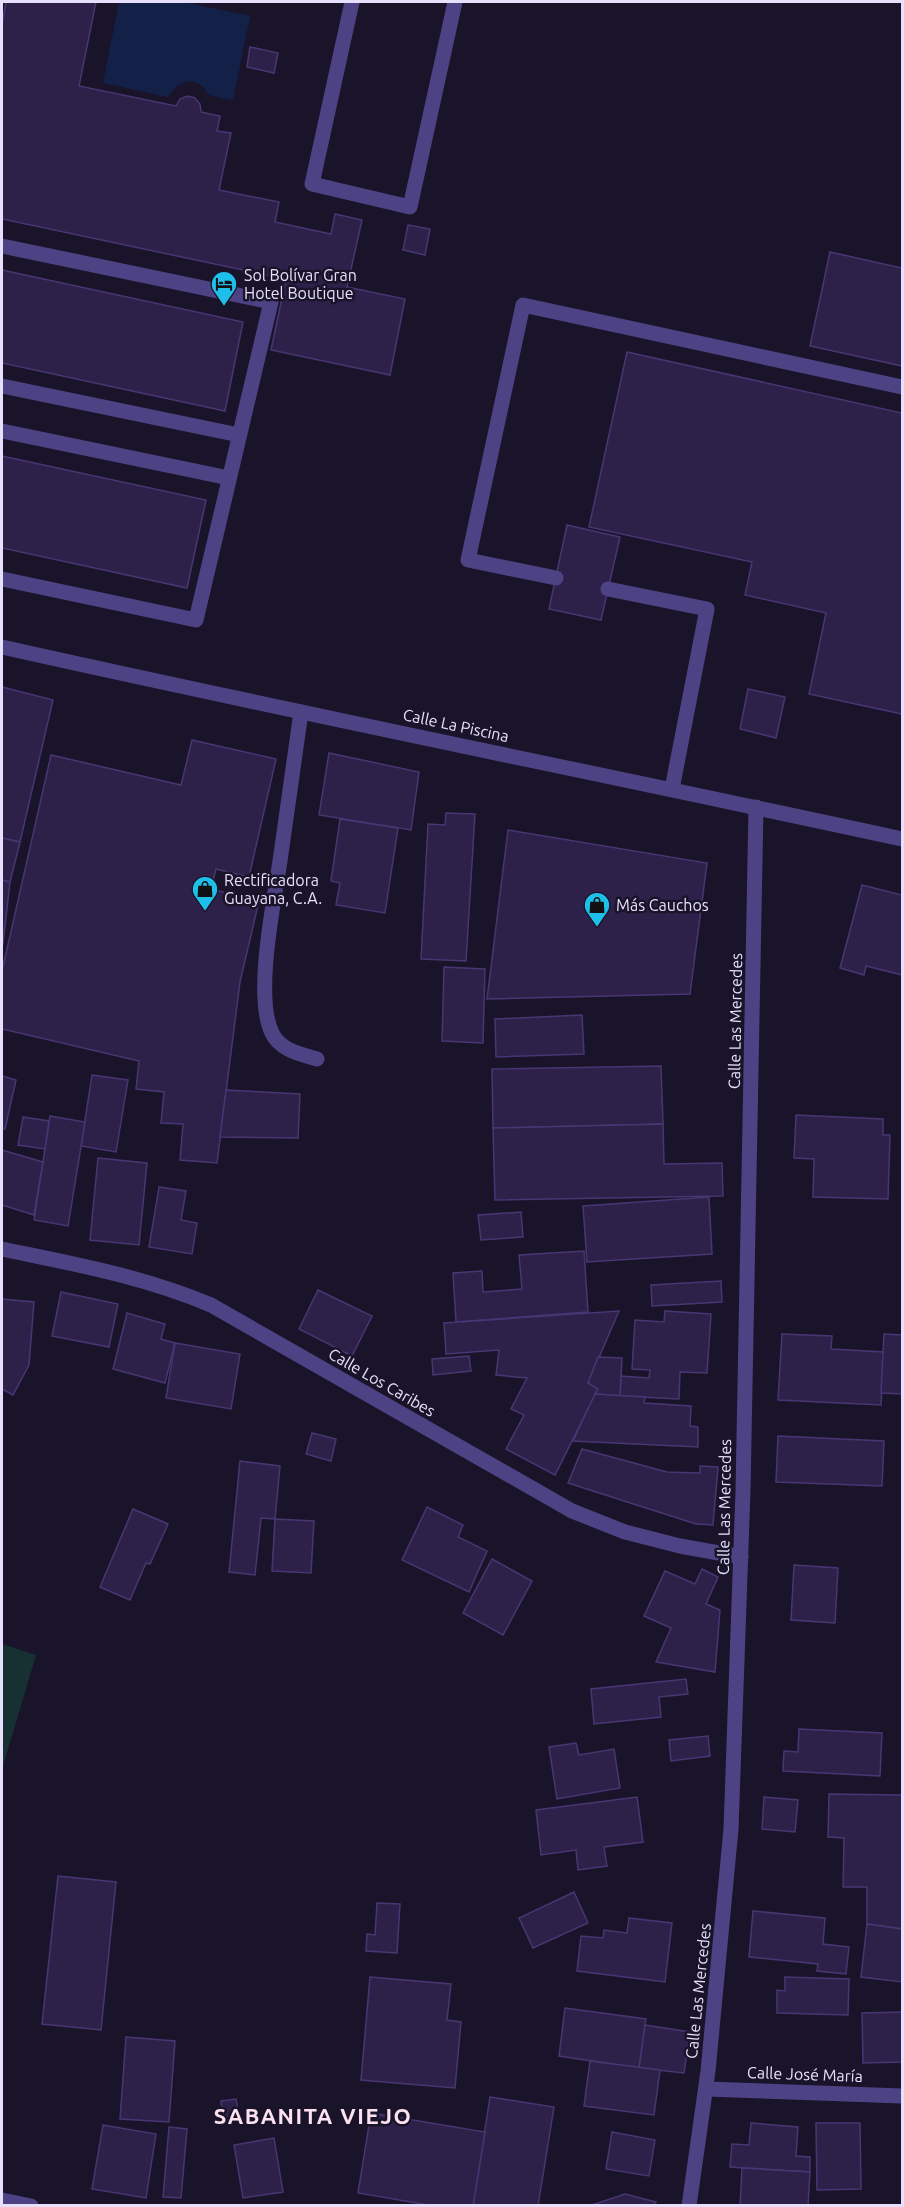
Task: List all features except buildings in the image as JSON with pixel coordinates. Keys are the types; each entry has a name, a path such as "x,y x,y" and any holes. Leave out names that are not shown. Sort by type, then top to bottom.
{"street":[{"path":"352,2 312,184 410,207 455,2"},
{"path":"2,246 271,302 196,620 2,579"},
{"path":"556,578 468,560 523,305 903,387"},
{"path":"2,386 239,435"},
{"path":"2,431 229,478"},
{"path":"608,588 707,609 672,789"},
{"name":"Calle La Piscina","path":"2,647 903,839"},
{"path":"302,712 271,928 265,997 267,1018 278,1042 294,1052 317,1059"},
{"name":"Calle Las Mercedes","path":"689,2205 706,2089 732,1829 741,1557 756,807"},
{"name":"Calle Los Caribes","path":"2,1249 144,1280 174,1289 211,1305 572,1511 636,1534 680,1546 741,1557"},
{"name":"Calle José María","path":"706,2089 903,2096"},
{"path":"2,2200 31,2205"}],"green space":[{"path":"2,1644 36,1655 2,1769"}],"water":[{"path":"119,2 183,2 250,16 233,100 209,95 199,84 188,81 177,86 168,97 103,83"}],"place":[{"name":"Sol Bolívar Gran Hotel Boutique","path":"224,307"},
{"name":"Rectificadora Guayana, C.A.","path":"205,912"},
{"name":"Más Cauchos","path":"597,928"}],"district":[{"name":"SABANITA VIEJO","path":"313,2115"}]}
